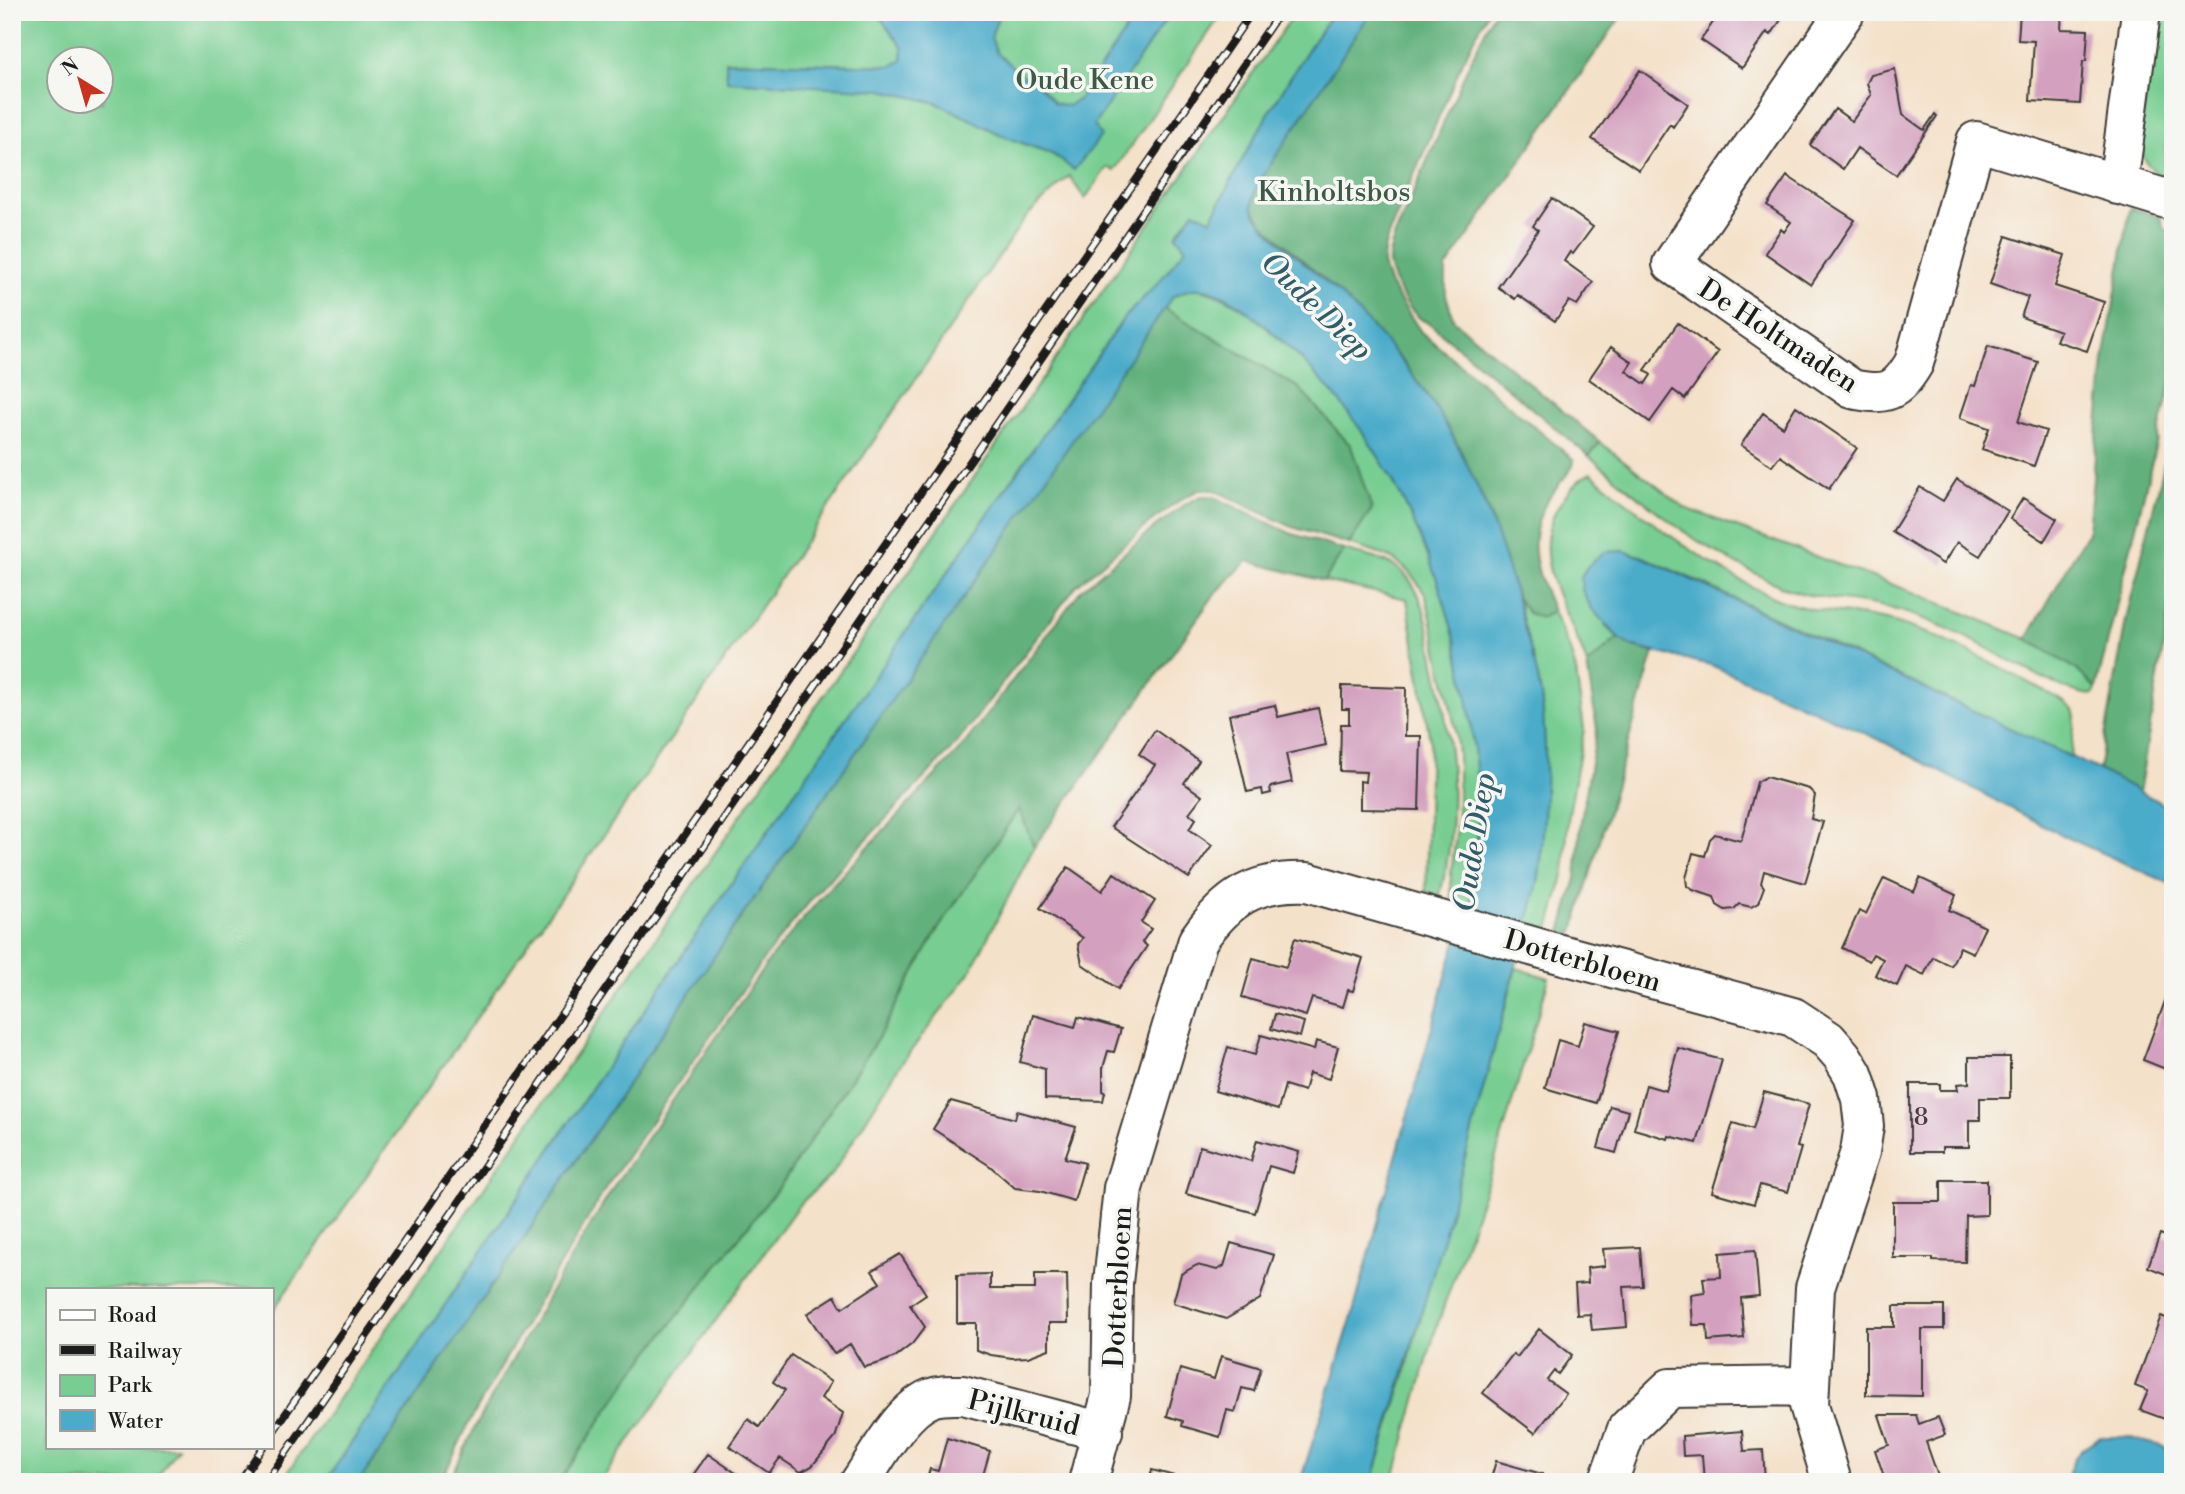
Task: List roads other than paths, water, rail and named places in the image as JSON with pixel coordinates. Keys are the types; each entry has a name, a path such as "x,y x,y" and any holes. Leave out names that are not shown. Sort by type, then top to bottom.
{"street":[{"name":"De Holtmaden","path":"1844,12 1672,264 1852,389 1873,393 1889,392 1904,380 1914,363 1976,141 2173,201"},
{"path":"2118,185 2141,12"},
{"name":"Dotterbloem","path":"1088,1482 1111,1396 1113,1283 1123,1188 1198,940 1212,920 1233,901 1267,884 1285,881 1307,882 1793,1017 1828,1040 1853,1074 1861,1099 1864,1126 1860,1152 1815,1288 1809,1405 1832,1482"},
{"path":"1608,1482 1628,1429 1670,1388 1811,1386"},
{"name":"Pijlkruid","path":"860,1482 904,1418 929,1398 944,1394 964,1395 1103,1432"}],"water":[{"path":"876,12 1000,12 991,37 997,53 1023,76 1035,81 1055,103 1068,106 1080,98 1138,12 1171,12 1094,125 1101,136 1074,170 1051,153 1008,138 937,103 883,90 727,81 726,61 892,66 902,60 903,48"},
{"name":"Oude Diep","path":"1333,12 1371,12 1262,178 1252,204 1253,209 1266,228 1339,293 1404,364 1441,416 1457,444 1496,533 1516,595 1539,682 1545,755 1543,835 1538,883 1449,1218 1372,1482 1300,1482 1352,1316 1453,951 1473,892 1478,798 1467,699 1439,585 1418,531 1391,479 1360,429 1324,383 1253,315 1217,293 1193,289 1173,296 726,939 359,1482 325,1482 704,923 1124,318 1158,283 1186,248 1176,236 1194,211 1211,220 1268,114"},
{"path":"1623,551 1643,557 2099,770 2173,809 2173,885 2064,836 1878,739 1711,665 1633,647 1618,638 1591,608 1582,590 1581,577 1587,567 1604,552"},
{"path":"2101,1437 2127,1437 2173,1449 2173,1482 2067,1482 2071,1466 2078,1454"}],"railway":[{"path":"273,1432 1252,12"},
{"path":"266,1482 1280,12"},
{"path":"239,1482 262,1448"}],"park label":[{"name":"Oude Kene","path":"1085,79"},
{"name":"Kinholtsbos","path":"1334,191"}]}
